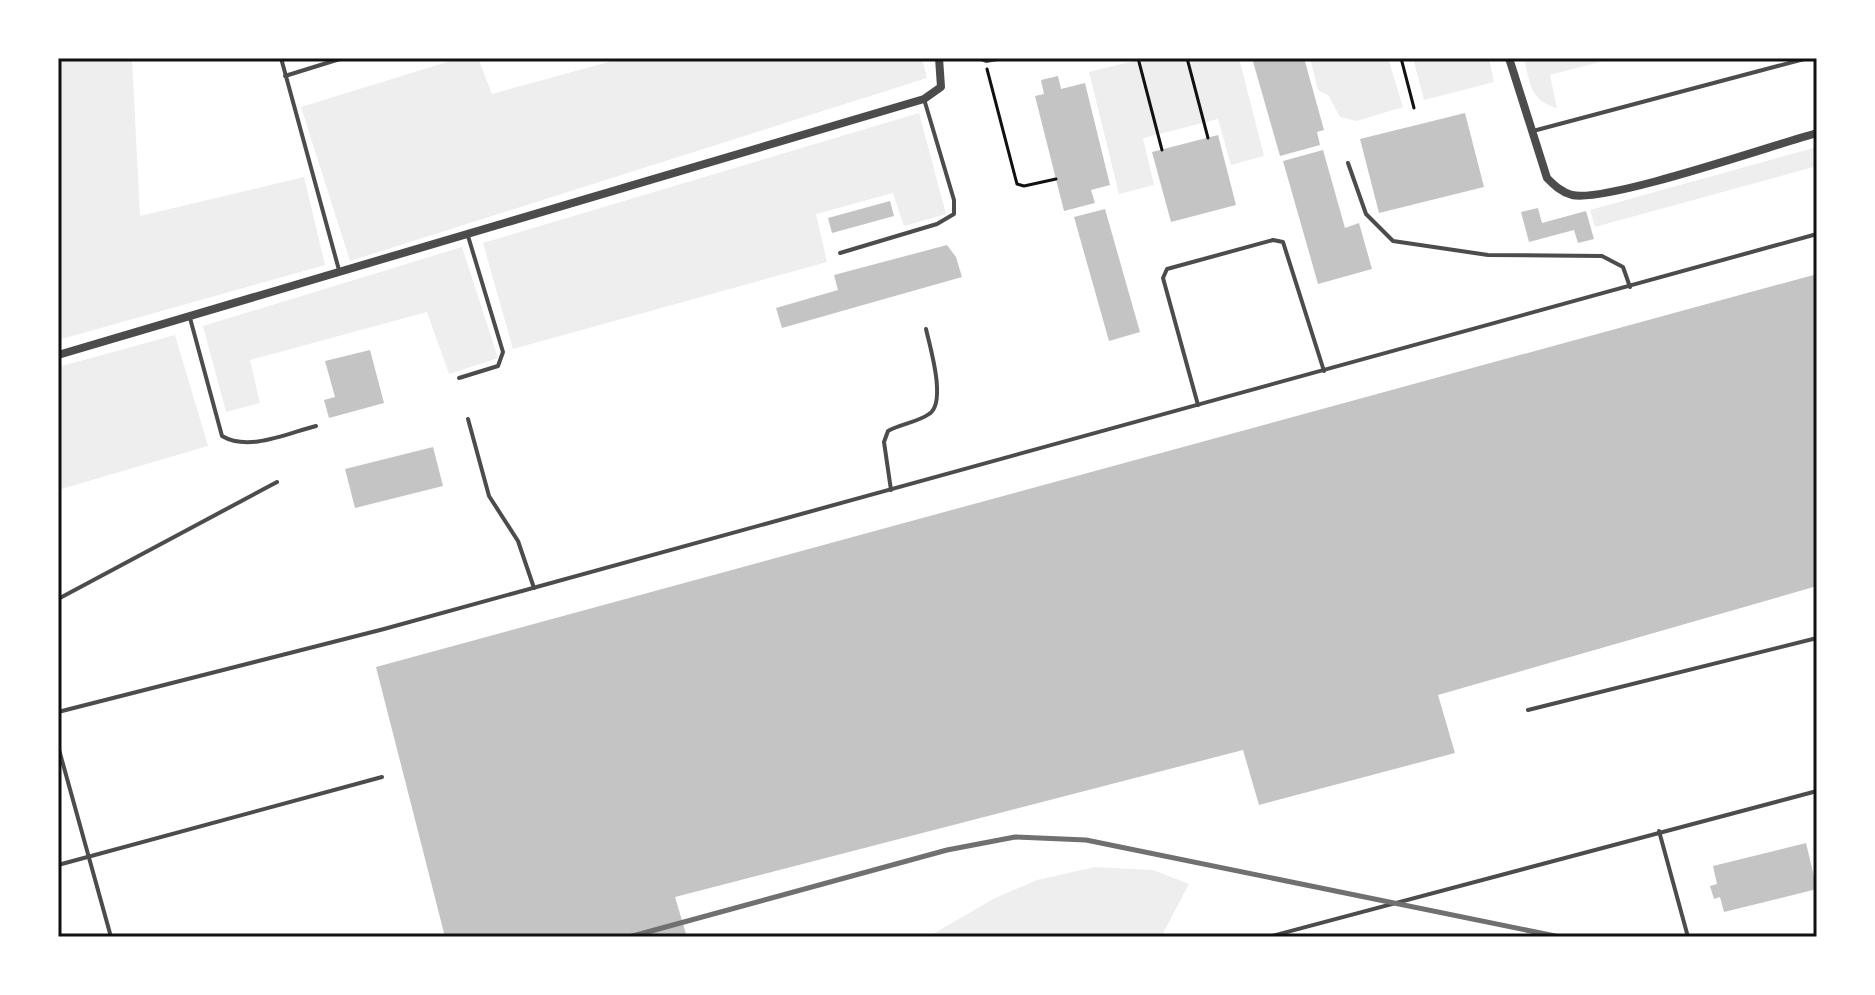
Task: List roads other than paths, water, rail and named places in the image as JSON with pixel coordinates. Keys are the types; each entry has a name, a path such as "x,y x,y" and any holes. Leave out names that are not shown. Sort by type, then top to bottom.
{"street":[{"path":"58,355 924,99 941,87 939,58"},
{"path":"1509,58 1547,178 1560,190 1592,196 1817,133"}],"lane":[{"path":"281,58 339,272"},
{"path":"285,76 343,58"},
{"path":"979,58 986,61 1003,58"},
{"path":"1531,132 1808,58"},
{"path":"840,253 937,224 954,214 954,200 924,99"},
{"path":"1348,163 1366,214 1393,241 1488,255 1602,256 1623,267 1630,287"},
{"path":"459,378 498,366 503,352 467,233"},
{"path":"58,712 534,588 1817,234"},
{"path":"1198,405 1163,278 1167,269 1182,264 1273,240 1283,242 1324,371"},
{"path":"190,318 222,436 234,443 248,443 316,426"},
{"path":"891,490 884,442 888,431 930,414 935,407 938,389 926,329"},
{"path":"468,419 489,496 518,541 534,588"},
{"path":"58,599 277,482"},
{"path":"1528,710 1817,638"},
{"path":"58,746 111,937"},
{"path":"58,865 382,777"},
{"path":"58,786 68,783"},
{"path":"1268,937 1817,791"},
{"path":"1658,831 1688,937"}],"railway":[{"path":"629,937 947,850 1015,837 1086,840 1560,937"}]}
